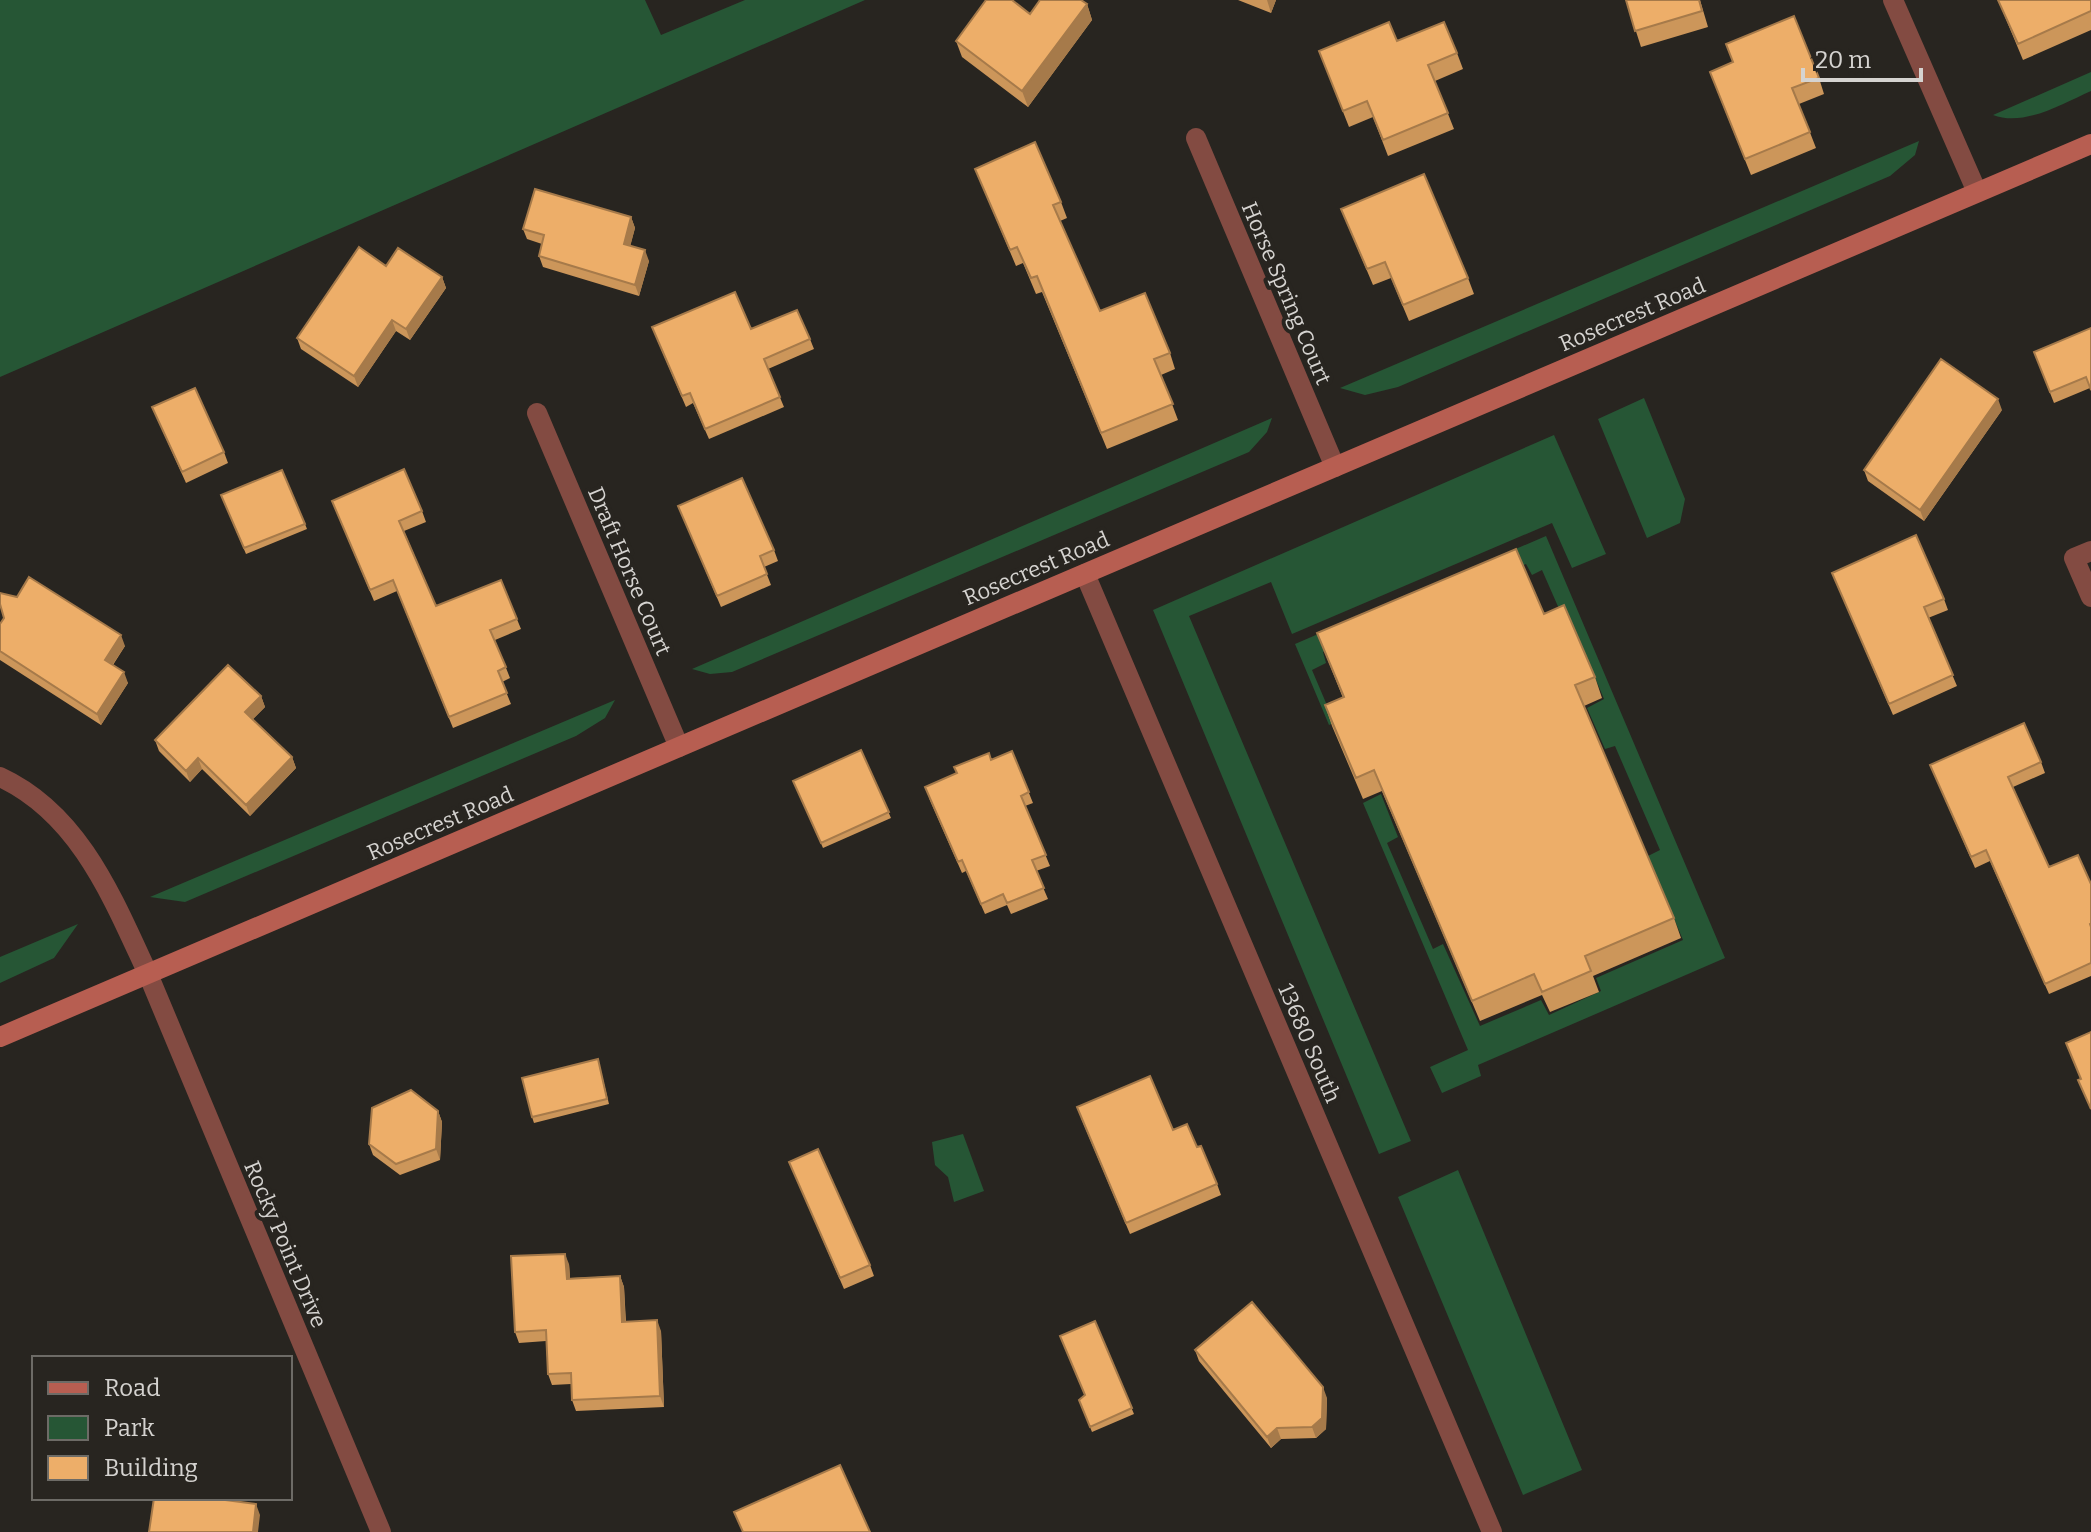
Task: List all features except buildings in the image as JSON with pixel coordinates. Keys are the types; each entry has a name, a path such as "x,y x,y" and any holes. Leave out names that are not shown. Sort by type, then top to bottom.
{"main road":[{"name":"Rosecrest Road","path":"0,1037 2091,144"}],"street":[{"path":"1893,0 1977,192"},
{"name":"Horse Spring Court","path":"1196,138 1335,467"},
{"name":"Draft Horse Court","path":"537,413 679,747"},
{"path":"2083,554 2091,597"},
{"name":"13680 South","path":"1085,574 1492,1532"},
{"name":"Rocky Point Drive","path":"0,777 33,799 74,837 105,885 148,974 381,1532"}],"green space":[{"path":"0,0 645,0 661,35 745,0 865,0 0,377"},
{"path":"2091,72 2091,91 2055,107 2017,118 1993,115"},
{"path":"1919,141 1915,155 1890,176 1398,387 1365,395 1340,388"},
{"path":"1644,398 1685,499 1680,523 1647,538 1598,419"},
{"path":"1272,418 1267,432 1249,452 732,672 710,674 692,669"},
{"path":"1554,435 1606,554 1572,568 1552,523 1292,634 1271,582 1189,616 1411,1141 1379,1154 1153,610"},
{"path":"1546,536 1725,958 1478,1065 1481,1076 1442,1093 1430,1067 1468,1050 1363,803 1381,794 1398,837 1387,843 1433,949 1443,944 1480,1026 1541,1000 1549,1015 1601,991 1596,978 1683,940 1648,856 1660,850 1615,746 1605,749 1587,708 1604,699 1573,625 1560,611 1542,570 1532,575 1526,564 1323,652 1326,663 1312,670 1329,710 1347,717 1329,725 1295,644"},
{"path":"615,700 605,718 576,736 185,902 150,897"},
{"path":"78,924 54,958 0,983 0,957"},
{"path":"963,1134 984,1191 954,1202 948,1177 935,1165 932,1142"},
{"path":"1458,1170 1582,1470 1523,1495 1398,1197"}]}
